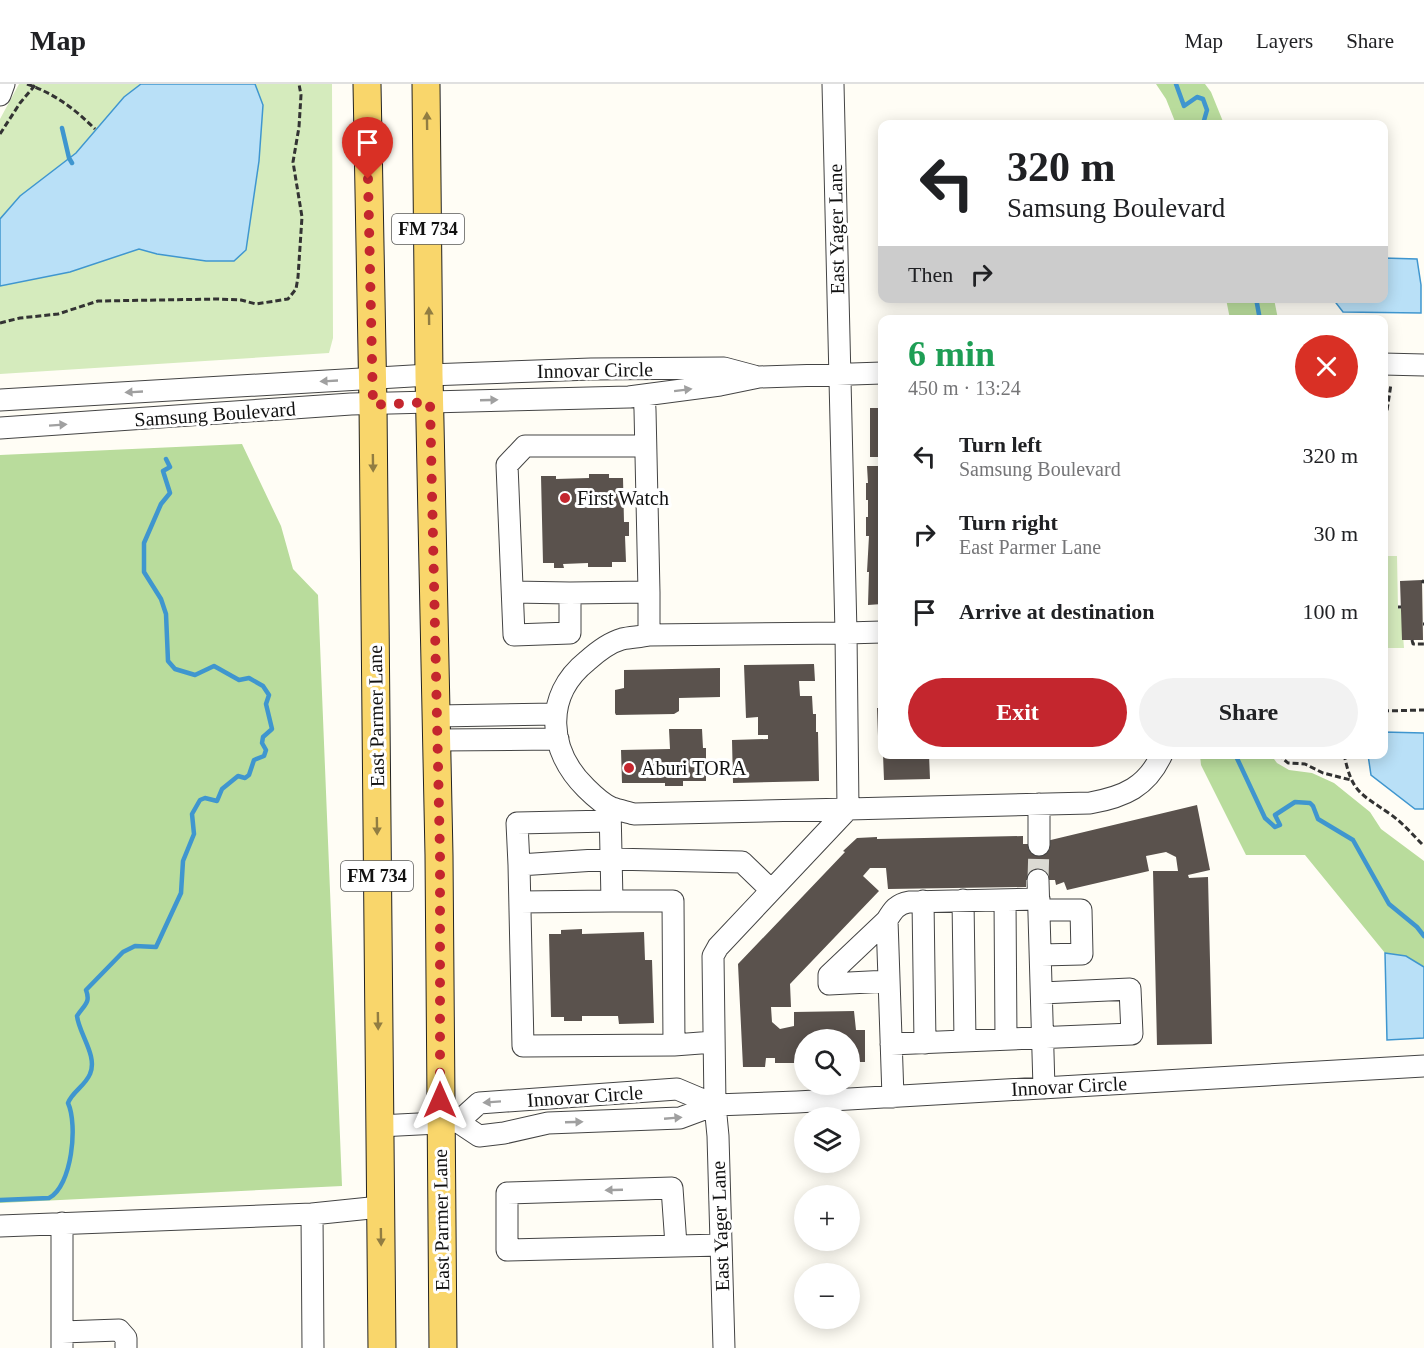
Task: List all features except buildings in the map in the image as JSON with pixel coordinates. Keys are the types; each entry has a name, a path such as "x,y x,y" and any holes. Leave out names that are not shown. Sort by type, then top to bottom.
{"main road":[{"name":"East Parmer Lane","path":"367,84 373,405 382,1348"},
{"name":"East Parmer Lane","path":"426,84 429,375 440,855 449,1122 443,1348"}],"street":[{"path":"0,95 4,84"},
{"name":"East Yager Lane","path":"724,1348 715,1105 713,956 718,947 848,809 833,84"},
{"path":"1388,374 1424,365"},
{"name":"Innovar Circle","path":"429,375 591,369 724,368 759,377"},
{"name":"Innovar Circle","path":"430,402 644,395 720,385 759,377 878,373"},
{"name":"Samsung Boulevard","path":"0,400 429,375"},
{"path":"644,395 649,635"},
{"name":"Samsung Boulevard","path":"0,428 351,404 430,402"},
{"path":"570,593 570,633 514,635 507,465 525,446 645,446"},
{"path":"513,592 649,592"},
{"path":"612,901 610,814 574,777 566,763 558,739 555,714 565,684 581,665 602,649 622,639 649,635 878,632"},
{"path":"437,728 555,714"},
{"path":"437,728 558,739"},
{"path":"714,1042 674,1045 523,1046 517,823 634,813 1090,802 1115,798 1136,787 1155,769 1160,759"},
{"path":"1039,804 1039,845"},
{"path":"519,865 611,860 742,862 771,890"},
{"path":"1039,897 1044,1088"},
{"path":"889,981 829,984 829,975 887,920 901,903 1039,897 1081,910 1082,954 1041,955"},
{"path":"963,900 965,1041"},
{"path":"1005,900 1006,1039"},
{"path":"520,902 673,901 674,1045"},
{"path":"923,902 925,1043"},
{"path":"887,920 892,1097"},
{"path":"891,1044 1132,1034 1130,989 1042,993"},
{"name":"Innovar Circle","path":"449,1122 479,1136 548,1124 680,1118 715,1105 1424,1066"},
{"name":"Innovar Circle","path":"449,1122 479,1103 677,1089 715,1105"},
{"path":"380,1126 449,1122"},
{"path":"676,1245 672,1188 507,1193 507,1250 721,1245"},
{"path":"0,1226 312,1214 380,1207"},
{"path":"312,1214 313,1348"},
{"path":"62,1223 62,1340 119,1330 126,1338 126,1348"}],"path":[{"path":"27,84 35,85 59,98 95,129"},
{"path":"0,323 20,318 58,314 98,302 219,299 241,300 256,304 288,299 296,289 302,217 293,162 299,127 301,95 299,84"},
{"path":"0,134 35,85"},
{"path":"1412,640 1413,644 1424,644"},
{"path":"1388,711 1424,710"},
{"path":"1284,759 1351,781"},
{"path":"1345,759 1351,781 1359,793 1404,825 1424,846"}],"green space":[{"path":"19,84 141,84 124,97 76,153 20,196 0,219 0,119"},
{"path":"255,84 332,84 333,338 329,353 0,374 0,286 70,272 139,249 157,254 246,250 259,161 263,105"},
{"path":"1156,84 1205,84 1211,92 1222,120 1174,120 1166,99"},
{"path":"1227,303 1275,303 1277,315 1229,315"},
{"path":"242,444 281,526 293,569 318,595 342,1186 0,1203 0,455"},
{"path":"1388,556 1397,556 1398,609 1401,609 1404,648 1388,648"},
{"path":"1200,759 1274,759 1289,770 1312,773 1334,783 1370,812 1381,829 1424,861 1424,967 1406,956 1385,953 1305,855 1246,855 1201,765"}],"water":[{"path":"141,84 255,84 263,105 259,161 246,250 234,261 206,261 139,249 70,272 0,286 0,219 20,196 76,153 124,97"},
{"path":"1388,258 1417,259 1421,285 1421,313 1343,312 1336,303 1388,303"},
{"path":"1388,732 1424,733 1424,809 1415,809 1371,775 1369,759 1388,759"},
{"path":"1385,953 1406,956 1424,967 1424,1038 1387,1040"}],"waterway":[{"path":"1176,84 1184,106 1197,97 1203,99 1207,110 1204,120"},
{"path":"62,128 72,163"},
{"path":"1257,303 1259,315"},
{"path":"0,1200 49,1198 63,1181 68,1168 72,1140 71,1113 68,1103 88,1078 92,1067 90,1052 77,1016 87,1001 86,990 123,952 135,946 156,947 181,893 183,861 194,834 192,814 200,800 205,798 217,801 222,789 238,776 245,778 249,775 254,760 264,756 266,750 262,743 263,737 272,729 266,704 269,695 263,686 249,678 239,680 214,666 195,675 175,669 168,661 166,614 161,599 144,572 144,543 161,504 170,493 163,471 170,467 166,459"},
{"path":"1237,759 1265,818 1275,827 1280,825 1275,815 1295,802 1310,803 1318,819 1353,840 1389,904 1417,927 1424,936"}],"tunnel":[{"path":"1038,880 1039,845"}],"place":[{"name":"First Watch","path":"565,498"},
{"name":"Aburi TORA","path":"629,768"}],"route":[{"path":"368,179 373,405 430,402 440,855 440,1100"}]}
